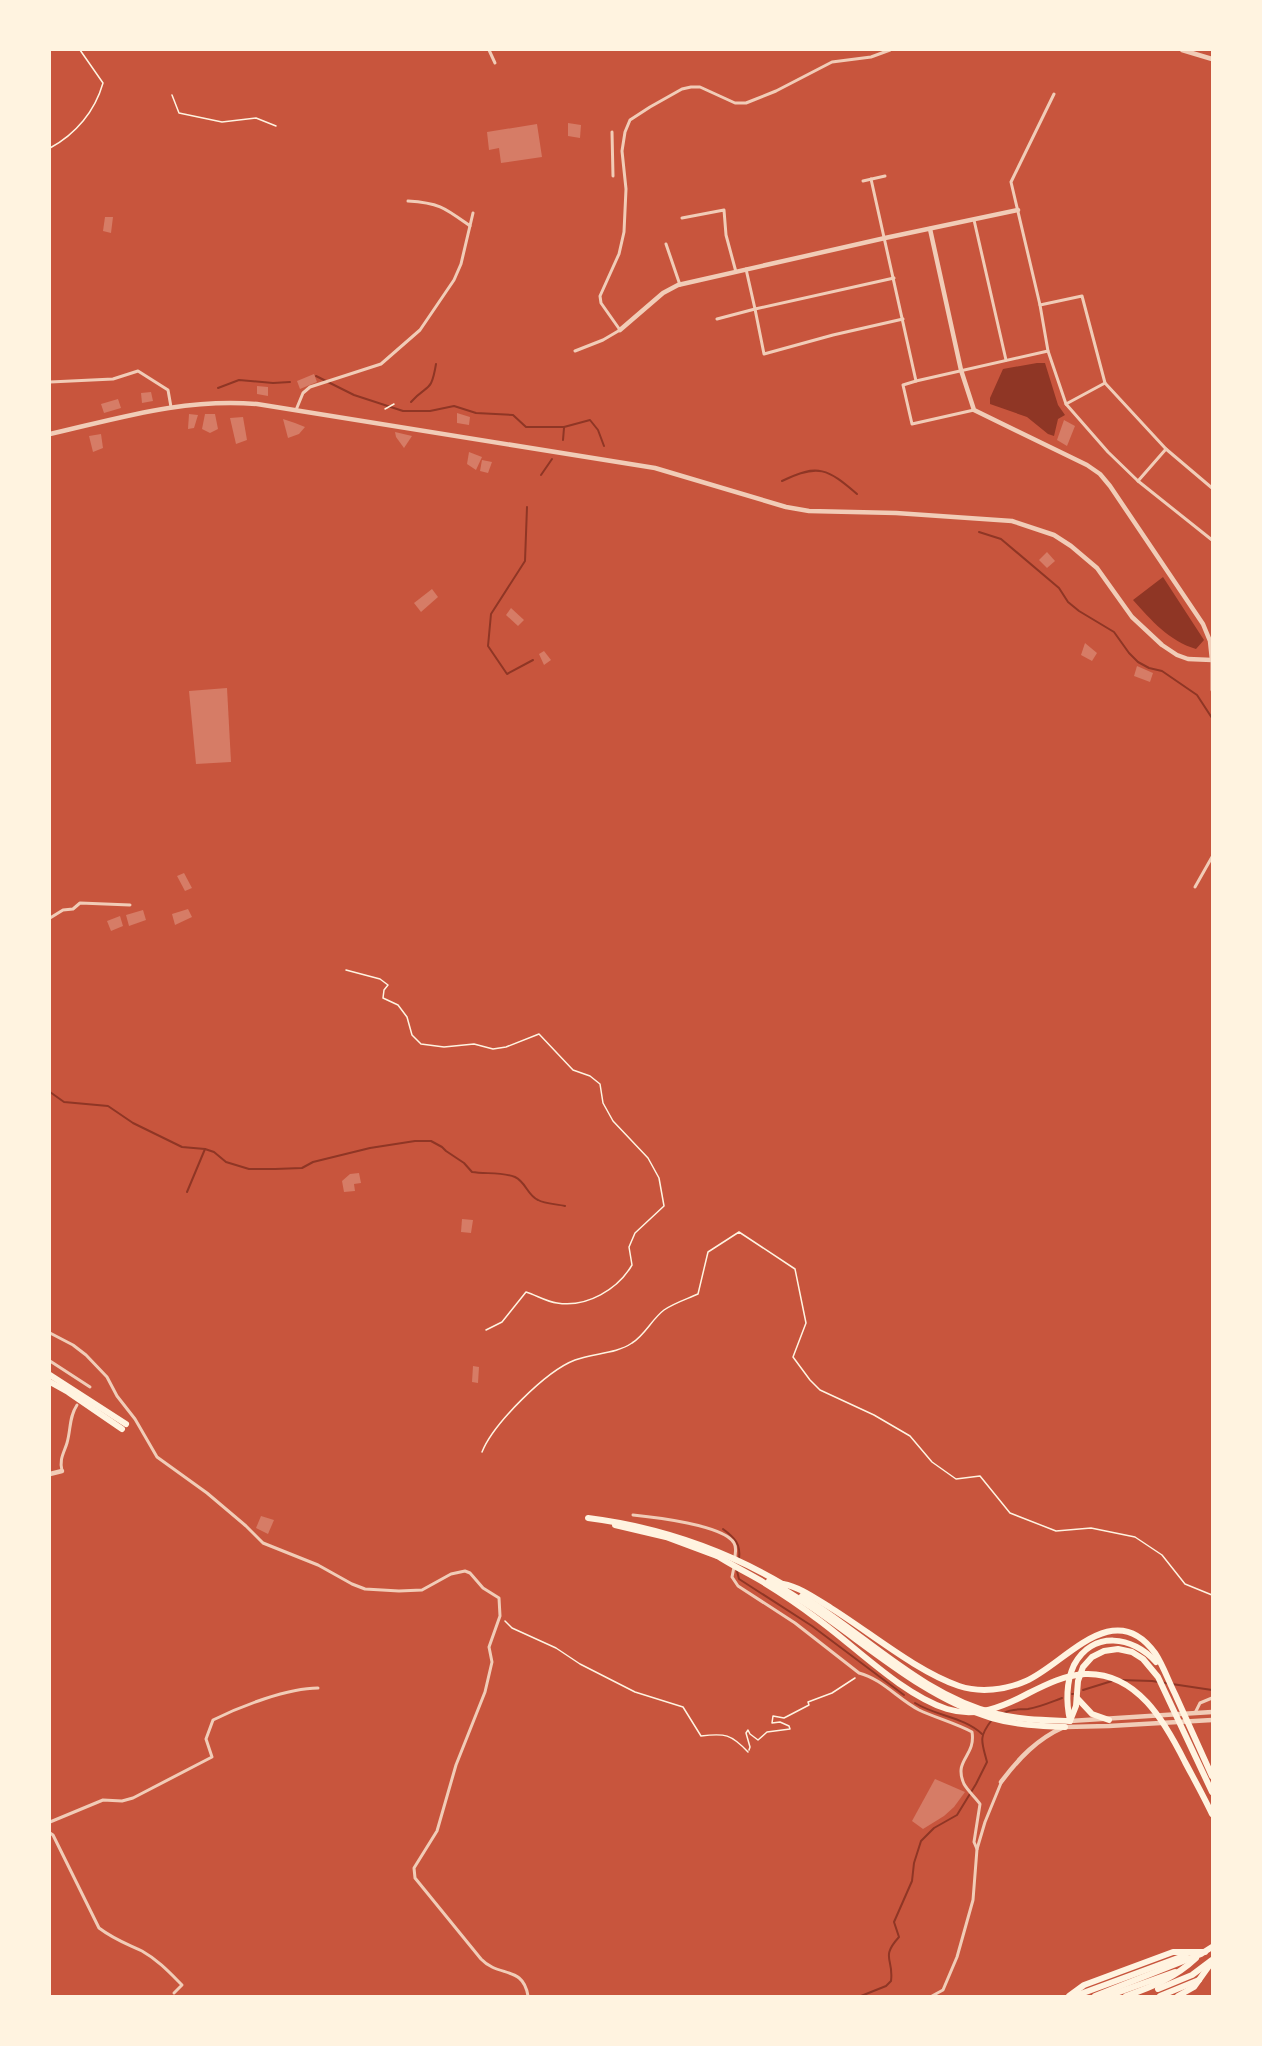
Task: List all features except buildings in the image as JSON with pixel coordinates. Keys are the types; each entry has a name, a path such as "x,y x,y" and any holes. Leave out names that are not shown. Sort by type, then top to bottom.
{"highway":[{"path":"50,1375 124,1426 50,1382"},
{"path":"588,1520 666,1537 717,1553 783,1584 816,1617 876,1665 925,1699 948,1709 965,1713 996,1708 1065,1678 1086,1674 1113,1679 1134,1690 1152,1706 1168,1729 1212,1815"},
{"path":"717,1553 794,1594 931,1686 987,1713 1024,1724 1065,1727"},
{"path":"794,1594 820,1601 936,1676 961,1687 983,1690 998,1689 1027,1681 1093,1636 1116,1631 1133,1635 1143,1641 1154,1653 1166,1674 1205,1769 1212,1792"},
{"path":"1070,1721 1067,1705 1069,1682 1074,1665 1091,1647 1107,1640 1117,1640 1136,1646 1148,1653 1166,1674"},
{"path":"1070,1721 1083,1667 1092,1657 1104,1651 1118,1649 1132,1652 1143,1659 1158,1677 1205,1769 1212,1776"},
{"path":"1077,1697 1092,1714 1109,1720"},
{"path":"1006,1718 1070,1721"},
{"path":"1126,1996 1158,1985 1212,1947"},
{"path":"1069,1996 1084,1985 1173,1952 1203,1953"},
{"path":"1095,1996 1203,1953"},
{"path":"1076,1996 1178,1958 1193,1958"},
{"path":"1178,1996 1194,1987 1212,1960"},
{"path":"1139,1996 1192,1975 1212,1960"},
{"path":"1108,1996 1185,1968"},
{"path":"1160,1996 1199,1980"}],"street":[{"path":"489,50 495,63"},
{"path":"620,330 601,303 600,296 619,254 624,232 626,189 622,151 625,132 630,120 650,107 692,87 700,87 735,103 746,103 776,91 832,62 871,57 890,50"},
{"path":"1182,50 1212,59"},
{"path":"1054,94 1011,182 1040,305 1048,351 1066,404 1108,452 1138,480 1212,540"},
{"path":"612,132 613,176"},
{"path":"863,181 885,176"},
{"path":"872,179 916,381"},
{"path":"408,201 433,203 448,210 470,226"},
{"path":"682,218 724,210 726,236 736,272"},
{"path":"575,351 603,340 620,330 663,293 680,285 1018,210"},
{"path":"296,410 303,393 310,387 381,364 420,330 454,280 462,264 473,213"},
{"path":"974,220 1006,360"},
{"path":"930,229 961,370 974,410"},
{"path":"666,244 680,285"},
{"path":"746,269 764,354 903,319"},
{"path":"717,319 894,278"},
{"path":"1040,305 1082,296 1105,383 1166,449 1212,488"},
{"path":"1048,351 903,385 912,424 974,410 1078,460 1100,474 1203,624 1210,640 1212,690"},
{"path":"50,382 113,379 138,371 168,390 171,406"},
{"path":"1066,404 1105,383"},
{"path":"50,434 171,406 229,402 296,410 655,468 786,507 809,511 896,513 1012,521 1054,536 1071,546 1097,568 1132,617 1162,645 1177,655 1212,660"},
{"path":"1138,480 1166,449"},
{"path":"1195,887 1212,857"},
{"path":"50,918 63,910 73,909 80,903 130,904"},
{"path":"50,1333 86,1355 107,1377 157,1457 207,1493 246,1526 262,1543 318,1565 365,1589 399,1592 422,1590 452,1574 467,1572 483,1588 499,1598 500,1616 489,1647 492,1665 481,1702 456,1764 437,1831 415,1864 413,1871 415,1878 471,1949 492,1969 518,1976 528,1996"},
{"path":"50,1361 90,1387"},
{"path":"50,1474 62,1471 61,1456 67,1443 71,1414 77,1405"},
{"path":"633,1515 674,1520 702,1527 730,1538 736,1548 732,1577 738,1586 795,1623 859,1673 871,1676 919,1709 972,1732 974,1742 971,1751 962,1763 961,1770 964,1784 980,1803 974,1842 977,1849"},
{"path":"50,1822 103,1800 122,1801 134,1798 212,1757 206,1739 213,1720 232,1711 303,1688 318,1688"},
{"path":"1195,1713 1200,1703 1212,1698"},
{"path":"932,1996 943,1989 957,1957 973,1900 977,1849 985,1822 1002,1782 1024,1755 1039,1741 1065,1727 1070,1721 1212,1712"},
{"path":"1065,1727 1212,1720"},
{"path":"50,1833 99,1928 163,1965 182,1985 174,1993"}],"path":[{"path":"50,147 73,134 98,100 103,83 80,50"},
{"path":"172,95 179,113 222,122 256,118 276,126"},
{"path":"385,409 394,404"},
{"path":"346,970 380,979 388,986 384,990 383,998 398,1005 406,1017 412,1035 421,1044 444,1047 474,1044 493,1049 506,1047 539,1034 573,1070 590,1076 600,1084 603,1103 613,1121 648,1158 659,1178 664,1206 635,1233 629,1247 632,1265 624,1278 607,1290 574,1304 555,1303 526,1292 502,1322 486,1330"},
{"path":"482,1452 495,1428 542,1381 574,1360 602,1354 633,1343 664,1310 698,1294 708,1252 739,1232 795,1269 806,1323 793,1357 820,1390 874,1415 910,1436 932,1462 956,1479 980,1476 1010,1513 1056,1531 1091,1528 1135,1537 1162,1555 1185,1584 1212,1595"},
{"path":"500,1616 512,1628 555,1648 580,1664 635,1692 683,1707 701,1736 721,1734 735,1738 748,1752 750,1747 746,1733 748,1730 758,1740 767,1732 790,1729 789,1726 780,1722 772,1723 773,1716 784,1718 809,1705 808,1702 832,1693 859,1673"}],"shaded area":[{"path":"1045,363 1058,405 1065,415 1058,419 1054,436 1048,434 1027,417 990,404 990,398 1003,369"},
{"path":"1163,577 1204,640 1196,649 1169,635 1133,600"}],"waterway":[{"path":"411,402 430,384 436,364"},
{"path":"316,376 354,395 403,411 430,411 454,406 476,413 513,415 526,427 564,427 590,420 598,430 604,446"},
{"path":"218,388 239,380 290,382"},
{"path":"563,440 564,428"},
{"path":"541,475 552,459"},
{"path":"782,481 805,472 822,471 838,479 857,494"},
{"path":"527,507 525,561 491,614 488,646 507,674 533,660"},
{"path":"979,532 1001,539 1059,588 1068,602 1114,632 1138,662 1162,671 1197,695 1212,718"},
{"path":"50,1092 64,1102 108,1106 133,1123 182,1147 205,1149 187,1192"},
{"path":"205,1149 214,1152 226,1162 249,1169 275,1169 302,1168 313,1162 370,1148 415,1141 431,1141 464,1163 472,1172 510,1175 522,1182 531,1195 538,1200 565,1206"},
{"path":"723,1529 736,1542 739,1559"},
{"path":"737,1571 739,1579 812,1626 904,1695"},
{"path":"1120,1680 1152,1681 1212,1690"},
{"path":"1083,1690 1112,1681"},
{"path":"1004,1713 1037,1707 1062,1698"},
{"path":"915,1703 967,1724 982,1734"},
{"path":"861,1996 886,1986 891,1981 889,1954 899,1937 894,1922 912,1881 914,1863 921,1841 934,1828 957,1815 976,1784 987,1762 982,1740 991,1721"}]}
